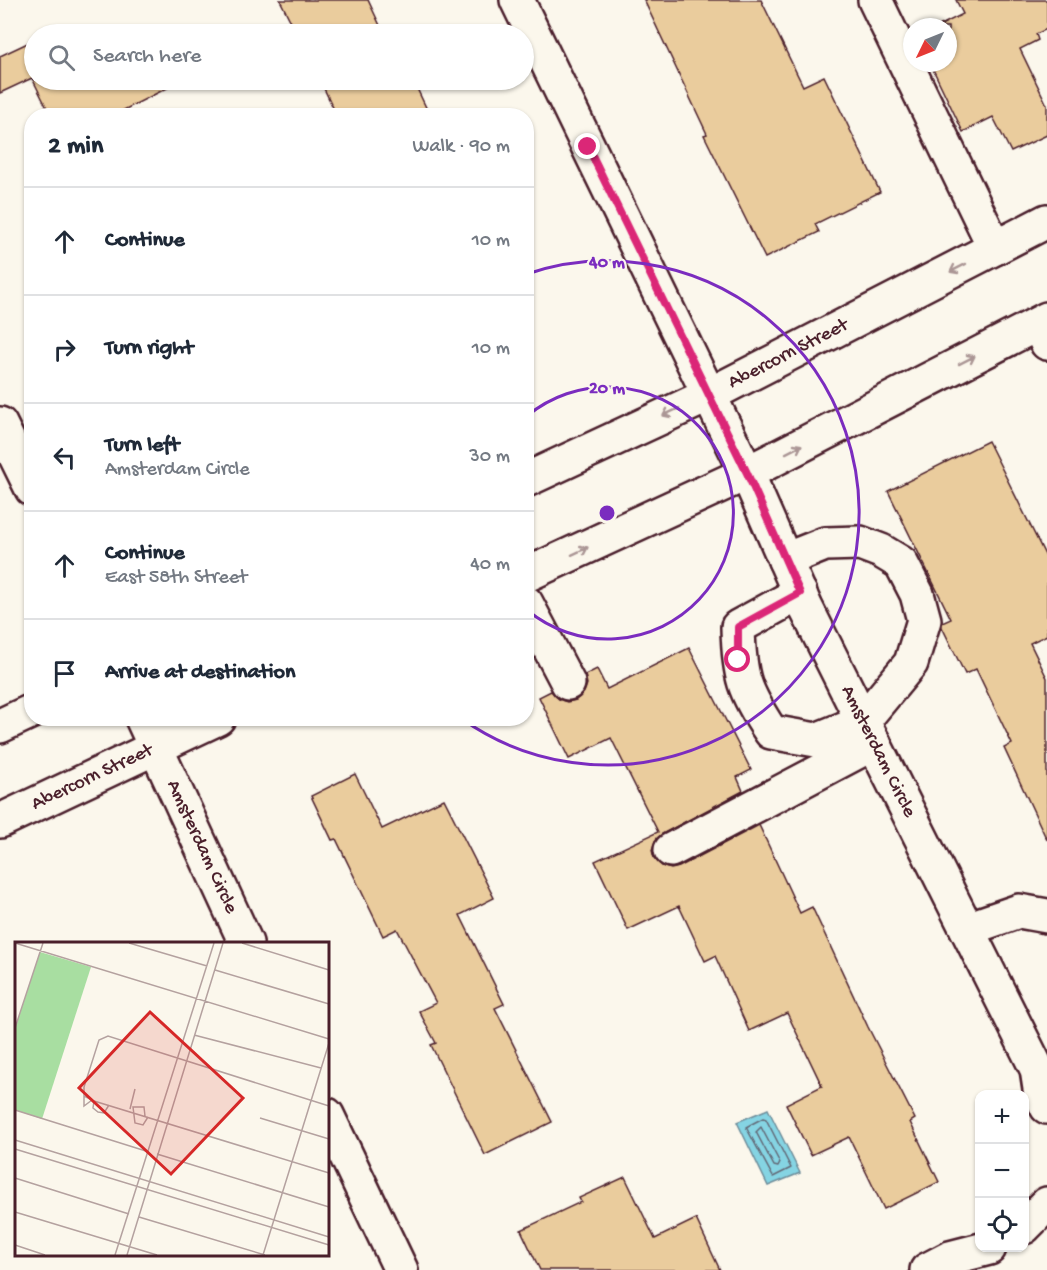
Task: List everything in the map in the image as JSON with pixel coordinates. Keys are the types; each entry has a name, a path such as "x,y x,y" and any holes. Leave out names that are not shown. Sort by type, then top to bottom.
{"street":[{"name":"Amsterdam Circle","path":"517,0 529,24"},
{"path":"876,0 995,248"},
{"name":"Amsterdam Circle","path":"534,35 747,473 800,593 1044,1087"},
{"name":"Abercorn Street","path":"534,476 709,395 1047,221"},
{"path":"534,571 747,473 1044,328"},
{"path":"0,424 24,473"},
{"path":"671,850 868,732 911,663 924,620 917,594 901,563 860,543 825,544 786,560"},
{"path":"800,593 738,627 738,660 748,698 771,732 816,740 868,732"},
{"path":"534,618 568,683"},
{"path":"0,726 24,715"},
{"name":"Abercorn Street","path":"0,821 149,733 181,726"},
{"name":"Amsterdam Circle","path":"149,733 246,942"},
{"path":"967,929 1019,911 1047,916"},
{"path":"328,1117 401,1270"},
{"path":"1029,1222 1047,1204"},
{"path":"927,1270 950,1258 975,1252"}],"water":[{"path":"768,1109 800,1173 768,1186 737,1122"}],"building":[{"path":"280,0 368,0 379,24 292,24"},
{"path":"644,0 761,0 803,86 824,76 880,192 815,224 819,232 765,258 704,135 707,134"},
{"path":"956,0 1047,0 1047,29 1036,34 1038,40 1020,49 1047,105 1047,135 1011,152 993,117 963,132 934,72 957,72 957,18 955,18 963,14"},
{"path":"24,45 24,82 0,93 0,56"},
{"path":"38,90 163,90 128,108 47,108"},
{"path":"325,90 418,90 426,108 333,108"},
{"path":"988,441 1047,559 1047,635 1030,643 1047,678 1047,840 1004,748 1012,744 976,669 965,674 942,627 942,623 951,619 888,491"},
{"path":"689,648 751,770 737,777 743,791 662,834 655,841 652,850 654,858 662,866 671,869 679,867 759,825 800,913 812,907 868,1027 915,1119 910,1122 939,1182 884,1209 849,1137 811,1155 786,1104 822,1086 787,1013 749,1031 715,956 705,961 679,906 628,930 595,861 658,832 611,738 569,759 539,697 551,691 559,699 567,702 576,700 584,692 587,684 585,675 597,669 607,689"},
{"path":"355,774 382,829 444,799 494,898 460,915 504,1004 495,1008 552,1122 485,1155 431,1045 436,1043 419,1011 436,1003 397,929 383,936 336,839 332,840 311,796"},
{"path":"625,1177 655,1239 696,1219 720,1270 540,1270 521,1230 581,1202 579,1198"}],"route":[{"path":"588,147 747,473 800,593 738,627 738,660"}]}
